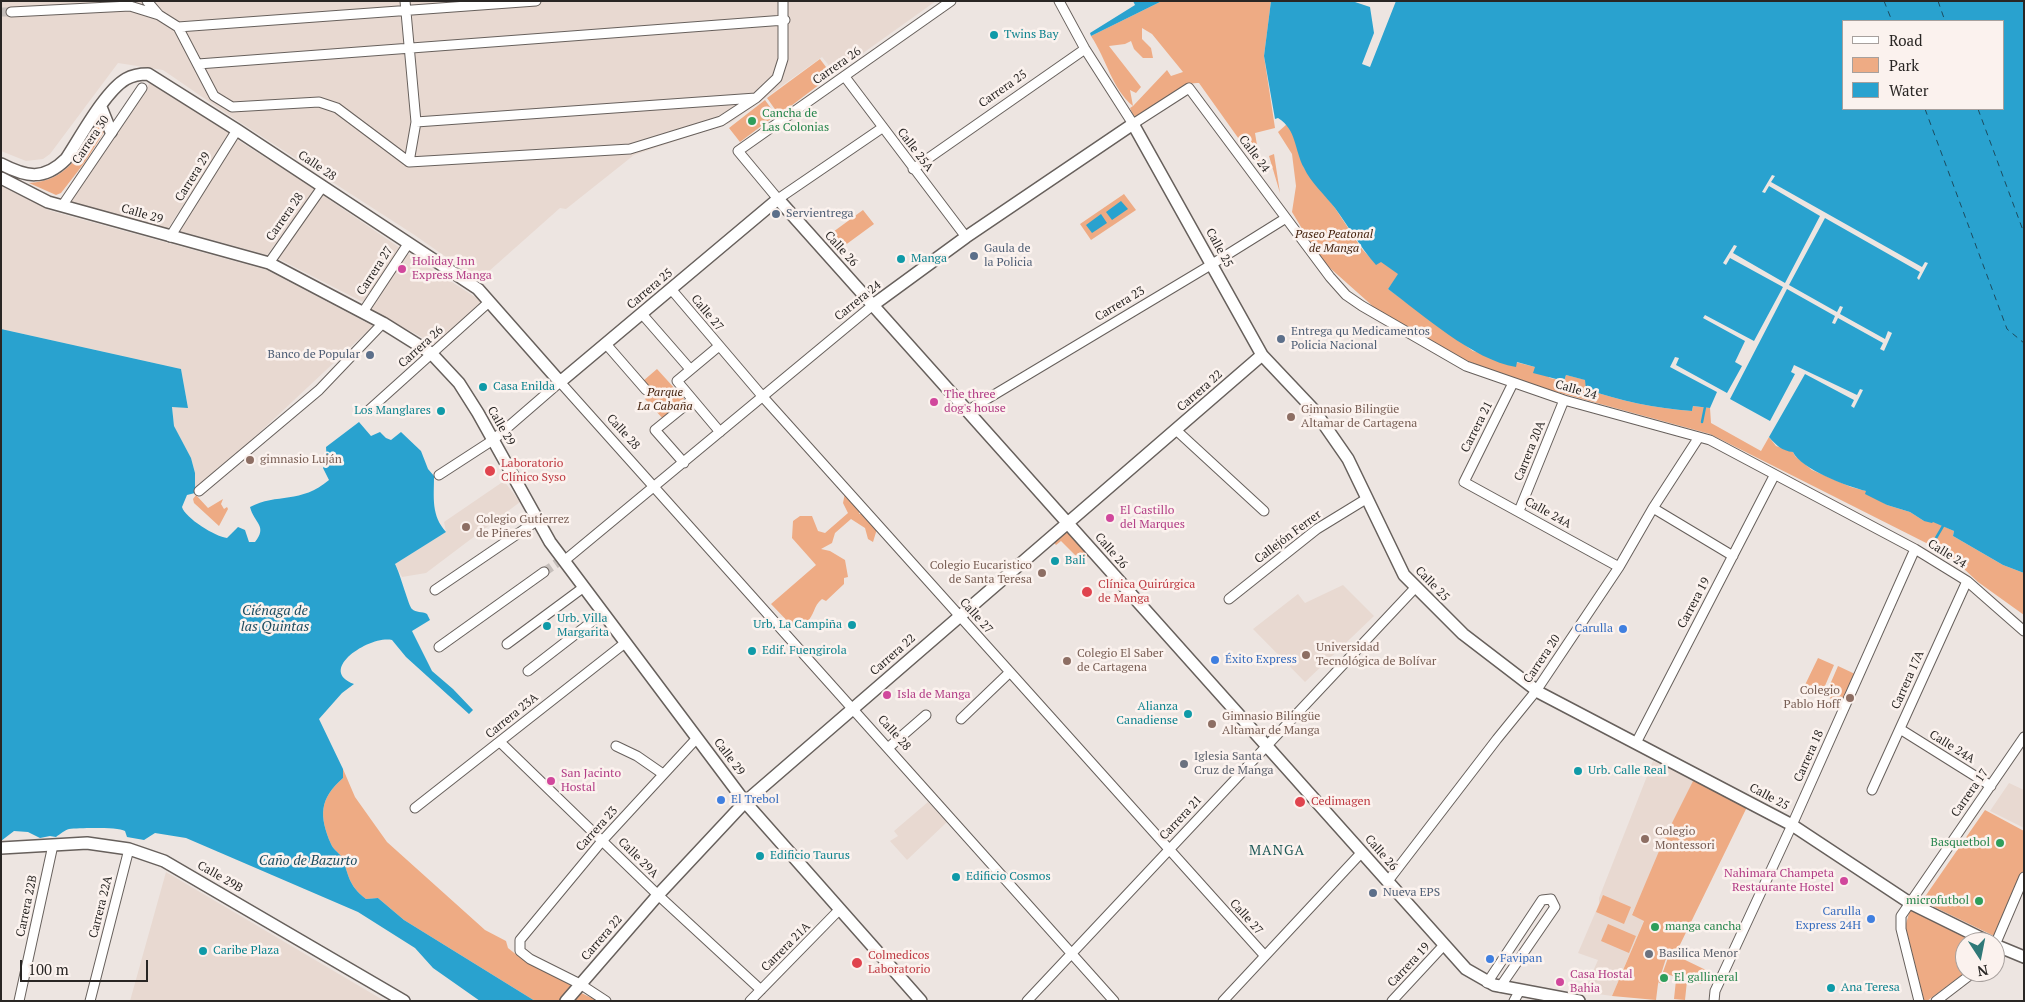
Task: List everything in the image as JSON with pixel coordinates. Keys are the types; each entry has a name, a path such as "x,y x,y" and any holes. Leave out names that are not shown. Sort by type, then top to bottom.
{"main road":[{"name":"Calle 28","path":"1,164 16,171 41,175 57,168 66,160 114,89 126,79 138,74 148,74 323,186 478,289 560,382"},
{"path":"101,107 111,132"},
{"name":"Carrera 24","path":"873,305 966,237 1133,124"},
{"name":"Calle 25","path":"1133,124 1213,264 1262,355 1314,410 1348,459 1404,575 1415,588 1463,634 1536,691 1792,825 1910,902 1968,932"},
{"name":"Calle 29","path":"1,178 48,202 269,263 384,323 431,354 458,383 494,440 561,561 584,587 745,802 921,1001"},
{"name":"Carrera 25","path":"560,382 778,199"},
{"name":"Calle 26","path":"778,199 966,411 1069,522 1466,969 1487,983 1500,987 1579,1001"},
{"name":"Carrera 22","path":"566,1001 658,895 745,802 1262,355"},
{"name":"Calle 29B","path":"1,848 87,844 129,849 164,861 404,1001"},
{"path":"2005,951 2024,957"}],"street":[{"path":"147,1 159,16"},
{"path":"178,27 405,6 536,1"},
{"path":"11,12 130,6 159,16 178,27 214,96 228,105 232,107 319,102 337,108 409,162 630,149 721,121 756,98 777,78 783,59 785,20 783,1"},
{"name":"Carrera 26","path":"738,151 951,1"},
{"name":"Calle 25","path":"1059,1 1084,49 1133,124"},
{"path":"405,6 416,122 409,162"},
{"path":"198,64 785,20"},
{"name":"Carrera 25","path":"913,168 1084,49"},
{"name":"Calle 25A","path":"845,77 966,237"},
{"name":"Carrera 30","path":"62,206 142,88"},
{"name":"Carrera 24","path":"1133,124 1188,88"},
{"name":"Calle 24","path":"1188,88 1346,295 1466,366 1564,400 1710,440 1774,476 1915,549 1967,581 2024,631"},
{"path":"416,122 756,98"},
{"name":"Carrera 25","path":"778,199 882,128"},
{"name":"Carrera 29","path":"170,236 237,130"},
{"name":"Calle 26","path":"738,151 778,199"},
{"name":"Carrera 28","path":"269,263 323,186"},
{"name":"Carrera 23","path":"966,411 1213,264 1286,218"},
{"name":"Carrera 27","path":"363,312 408,244"},
{"name":"Calle 27","path":"671,289 763,397 1265,956"},
{"name":"Carrera 26","path":"369,410 490,302"},
{"name":"Carrera 24","path":"561,561 655,488 873,305"},
{"path":"642,314 690,369"},
{"path":"199,491 318,390 384,323"},
{"path":"606,344 646,390"},
{"path":"719,346 677,381 720,432"},
{"name":"Carrera 25","path":"439,474 494,440 560,382"},
{"name":"Calle 28","path":"560,382 1114,1001"},
{"name":"Carrera 21","path":"1464,482 1513,383"},
{"path":"684,463 655,430 692,400"},
{"name":"Carrera 20A","path":"1519,511 1564,400"},
{"path":"1176,430 1264,511"},
{"name":"Carrera 20","path":"1388,881 1496,739 1536,691 1619,567 1653,508 1699,437"},
{"name":"Carrera 19","path":"1636,743 1774,476"},
{"name":"Calle 24A","path":"1464,482 1619,567"},
{"name":"Callejón Ferrer","path":"1229,599 1317,529 1366,499"},
{"path":"1653,508 1733,556"},
{"path":"435,590 538,520"},
{"name":"Carrera 18","path":"1714,1001 1715,991 1792,825 1915,549"},
{"path":"439,647 544,572"},
{"name":"Carrera 17A","path":"1872,790 1967,581"},
{"path":"507,644 584,587"},
{"name":"Carrera 21","path":"1027,1001 1415,588"},
{"path":"528,671 603,613"},
{"name":"Carrera 23A","path":"415,808 625,643"},
{"path":"961,718 1010,672"},
{"path":"888,748 926,715"},
{"name":"Calle 24A","path":"1900,729 1991,786"},
{"name":"Carrera 17","path":"1918,1001 1900,923 1901,916 2024,737"},
{"name":"Carrera 23","path":"577,987 530,960 520,951 520,940 602,841 697,738"},
{"name":"Calle 29A","path":"500,742 658,895 761,990"},
{"path":"616,746 638,756 663,774"},
{"name":"Carrera 22B","path":"18,1001 53,845"},
{"name":"Carrera 22A","path":"90,1001 129,849"},
{"path":"1223,1001 1362,852"},
{"path":"2003,932 2024,877"},
{"path":"1487,983 1542,900 1551,899 1555,907 1500,987"},
{"name":"Carrera 21A","path":"750,1001 839,910"},
{"name":"Carrera 19","path":"1392,1001 1444,945"},
{"path":"1936,1001 1961,982"},
{"path":"577,987 606,1001"},
{"path":"1514,1001 1520,990"}],"shaded area":[{"path":"1,1 936,1 835,73 822,57 730,123 634,155 566,209 560,208 479,280 413,234 227,114 163,70 118,63 50,154 43,159 26,161 1,151"},
{"path":"150,83 230,133 167,230 71,202"},
{"path":"236,139 315,189 267,255 176,230"},
{"path":"1,186 51,211 267,270 373,326 195,493 195,473 191,458 174,427 172,407 188,407 181,369 1,329"},
{"path":"321,194 400,248 363,302 277,258"},
{"path":"405,252 483,302 436,345 368,308"},
{"name":"Colegio Gutierrez de Piñeres","path":"504,481 520,502 426,573 402,577 395,564 446,532 444,522"},
{"name":"Universidad Tecnológica de Bolívar","path":"1343,585 1374,616 1305,682 1253,629 1298,594 1305,603"},
{"name":"Colegio Montessori","path":"1653,761 1694,779 1632,914 1644,920 1612,996 1584,992 1598,960 1578,953 1599,904 1599,898"},
{"path":"2009,783 2024,790 2024,828 1990,811"},
{"path":"928,802 947,822 907,860 890,841 898,836 894,831"},
{"name":"Caribe Plaza","path":"166,872 383,1000 130,1001"}],"green space":[{"path":"1162,1 1271,1 1264,56 1275,128 1255,133 1261,170 1199,83 1184,86 1138,118 1133,115 1130,108 1133,106 1114,82 1091,36","holes":["1142,28 1152,34 1183,72 1171,76 1167,70 1133,106 1130,90 1136,93 1141,87 1109,46 1125,44 1131,41 1134,49 1143,58 1153,58 1151,48 1142,39"]},
{"path":"820,59 832,75 779,115 767,98"},
{"name":"Cancha de Las Colonias","path":"765,100 776,115 740,142 729,128"},
{"path":"98,124 104,132 85,162 61,193 56,195 29,183 43,181 63,171 78,155"},
{"name":"Paseo Peatonal de Manga","path":"1287,124 1293,133 1304,168 1335,208 1362,249 1376,264 1381,261 1399,274 1388,289 1473,351 1535,367 1550,378 1564,381 1566,375 1586,380 1586,389 1625,400 1651,406 1692,411 1693,406 1710,408 1711,423 1761,451 1769,437 1776,446 1793,452 1795,456 1812,470 1851,487 1866,491 1887,505 1910,512 1924,521 1933,521 1954,531 1953,536 2003,565 2024,573 2024,615 1978,582 1948,554 1710,434 1520,382 1443,351 1376,309 1321,260 1292,212 1296,186 1292,154 1278,132"},
{"path":"1274,154 1280,193 1269,156"},
{"path":"1124,194 1136,210 1091,240 1080,224"},
{"path":"863,210 874,224 844,246 833,232"},
{"name":"Parque La Cabaña","path":"657,369 686,401 664,420 645,399 652,392 643,381"},
{"path":"845,493 861,507 859,514 867,513 877,529 873,542 868,539 865,528 851,519 835,533 832,543 821,549 830,551 845,560 848,577 844,578 844,584 826,601 822,599 819,602 806,623 799,623 795,629 771,604 816,565 792,538 793,521 800,516 812,516 818,531 825,533 848,513 843,503"},
{"path":"196,495 208,508 223,499 221,504 224,509 227,507 228,509 219,526 194,503 193,499"},
{"path":"1064,529 1089,555 1082,562 1061,541 1056,545 1052,540"},
{"path":"1818,658 1834,665 1821,695 1804,687"},
{"path":"1838,666 1855,674 1843,704 1825,696"},
{"path":"343,769 355,797 387,842 485,930 506,941 508,948 518,956 566,980 577,991 598,1001 535,1001 404,920 378,898 366,899 360,894 352,884 341,856 331,844 324,825 323,808 325,801 329,793 343,778"},
{"path":"1694,779 1747,807 1675,955 1668,952 1658,984 1656,1000 1612,996 1644,921 1632,915 1665,837"},
{"path":"1985,810 2024,831 2024,870 1998,932 1986,932 1922,901"},
{"path":"1603,895 1631,907 1624,924 1596,912"},
{"path":"1910,910 1956,932 1955,980 1927,1001 1922,1001 1905,927"},
{"path":"1608,924 1636,936 1629,953 1601,941"},
{"path":"1669,955 1679,957 1708,971 1701,984 1666,974 1666,984 1659,983"},
{"path":"1676,980 1687,981 1685,1000 1674,999"}],"water":[{"path":"1133,1 1162,1 1091,36 1090,33 1135,5"},
{"path":"1271,1 1352,1 1370,7 1374,33 1362,64 1370,67 1396,1 2024,1 2024,573 2003,565 1953,536 1954,531 1933,522 1924,521 1910,512 1887,505 1865,494 1866,491 1825,476 1805,465 1793,452 1780,447 1769,437 1805,374 1854,400 1851,406 1854,408 1863,390 1860,389 1857,395 1794,365 1791,372 1795,374 1770,421 1730,399 1787,289 1835,316 1832,323 1835,324 1838,318 1883,343 1880,349 1884,351 1892,333 1888,331 1885,339 1840,314 1843,307 1840,306 1837,312 1789,285 1825,218 1920,272 1917,278 1919,280 1928,263 1925,262 1922,267 1771,182 1775,176 1772,175 1762,192 1765,193 1769,186 1820,216 1785,283 1733,253 1737,246 1734,245 1723,263 1726,265 1730,258 1783,287 1754,341 1705,315 1703,318 1745,341 1735,362 1742,366 1727,393 1676,365 1679,358 1675,357 1670,367 1717,392 1710,408 1693,406 1692,411 1638,403 1586,389 1585,380 1566,375 1564,381 1533,373 1535,367 1517,362 1516,367 1500,363 1449,335 1388,289 1398,274 1381,262 1376,265 1370,258 1335,208 1307,173 1289,128 1278,118 1275,119 1264,56"},
{"path":"1121,201 1128,209 1112,220 1106,212"},
{"path":"1101,214 1107,223 1092,233 1086,225"},
{"path":"1,329 181,369 188,408 172,407 174,426 191,458 195,473 195,493 187,495 182,507 195,521 222,537 227,538 238,527 245,530 249,542 255,542 259,537 260,528 250,507 270,500 309,492 329,480 323,468 327,462 326,447 359,422 371,436 380,432 391,440 401,432 421,451 428,469 434,476 436,513 441,526 446,532 395,564 412,609 427,614 430,620 412,631 432,671 473,710 469,714 406,657 392,640 371,643 350,655 341,671 344,678 354,684 342,693 319,719 343,769 343,778 329,793 325,801 324,825 331,844 341,856 352,884 360,894 366,899 378,898 404,920 535,1001 480,1001 433,968 415,948 358,912 186,838 155,833 144,840 127,837 125,831 121,830 90,828 69,829 56,837 40,838 28,832 14,831 1,841"}],"waterway":[{"path":"1702,422 1705,407"},
{"path":"1936,538 1943,526"}],"ferry route":[{"path":"1884,1 1892,20"},
{"path":"1938,1 1945,20"},
{"path":"1925,110 2007,329 2024,343"},
{"path":"1978,110 2024,233"}],"tunnel":[{"path":"1,12 11,12"},
{"path":"544,572 557,563"}],"place":[{"name":"Twins Bay","path":"994,35"},
{"name":"Cancha de Las Colonias","path":"752,121"},
{"name":"Servientrega","path":"776,214"},
{"name":"Gaula de la Policia","path":"974,256"},
{"name":"Manga","path":"901,259"},
{"name":"Holiday Inn Express Manga","path":"402,269"},
{"name":"Entrega qu Medicamentos Policia Nacional","path":"1281,339"},
{"name":"Banco de Popular","path":"370,355"},
{"name":"Casa Enilda","path":"483,387"},
{"name":"The three dog's house","path":"934,402"},
{"name":"Los Manglares","path":"441,411"},
{"name":"Gimnasio Bilingüe Altamar de Cartagena","path":"1291,417"},
{"name":"gimnasio Luján","path":"250,460"},
{"name":"Laboratorio Clínico Syso","path":"490,471"},
{"name":"El Castillo del Marques","path":"1110,518"},
{"name":"Colegio Gutierrez de Piñeres","path":"466,527"},
{"name":"Bali","path":"1055,561"},
{"name":"Colegio Eucaristico de Santa Teresa","path":"1042,573"},
{"name":"Clínica Quirúrgica de Manga","path":"1087,592"},
{"name":"Urb. La Campiña","path":"852,625"},
{"name":"Urb. Villa Margarita","path":"547,626"},
{"name":"Carulla","path":"1623,629"},
{"name":"Edif. Fuengirola","path":"752,651"},
{"name":"Universidad Tecnológica de Bolívar","path":"1306,655"},
{"name":"Éxito Express","path":"1215,660"},
{"name":"Colegio El Saber de Cartagena","path":"1067,661"},
{"name":"Isla de Manga","path":"887,695"},
{"name":"Colegio Pablo Hoff","path":"1850,698"},
{"name":"Alianza Canadiense","path":"1188,714"},
{"name":"Gimnasio Bilingüe Altamar de Manga","path":"1212,724"},
{"name":"Iglesia Santa Cruz de Manga","path":"1184,764"},
{"name":"Urb. Calle Real","path":"1578,771"},
{"name":"San Jacinto Hostal","path":"551,781"},
{"name":"El Trebol","path":"721,800"},
{"name":"Cedimagen","path":"1300,802"},
{"name":"Colegio Montessori","path":"1645,839"},
{"name":"Basquetbol","path":"2000,843"},
{"name":"Edificio Taurus","path":"760,856"},
{"name":"Edificio Cosmos","path":"956,877"},
{"name":"Nahimara Champeta Restaurante Hostel","path":"1844,881"},
{"name":"Nueva EPS","path":"1373,893"},
{"name":"microfutbol","path":"1979,901"},
{"name":"Carulla Express 24H","path":"1871,919"},
{"name":"manga cancha","path":"1655,927"},
{"name":"Caribe Plaza","path":"203,951"},
{"name":"Basilica Menor","path":"1649,954"},
{"name":"Favipan","path":"1490,959"},
{"name":"Colmedicos Laboratorio","path":"857,963"},
{"name":"El gallineral","path":"1664,978"},
{"name":"Casa Hostal Bahia","path":"1560,982"},
{"name":"Ana Teresa","path":"1831,988"}],"district":[{"name":"MANGA","path":"1277,851"}],"water label":[{"name":"Ciénaga de las Quintas","path":"275,620"},
{"name":"Caño de Bazurto","path":"308,861"}]}
